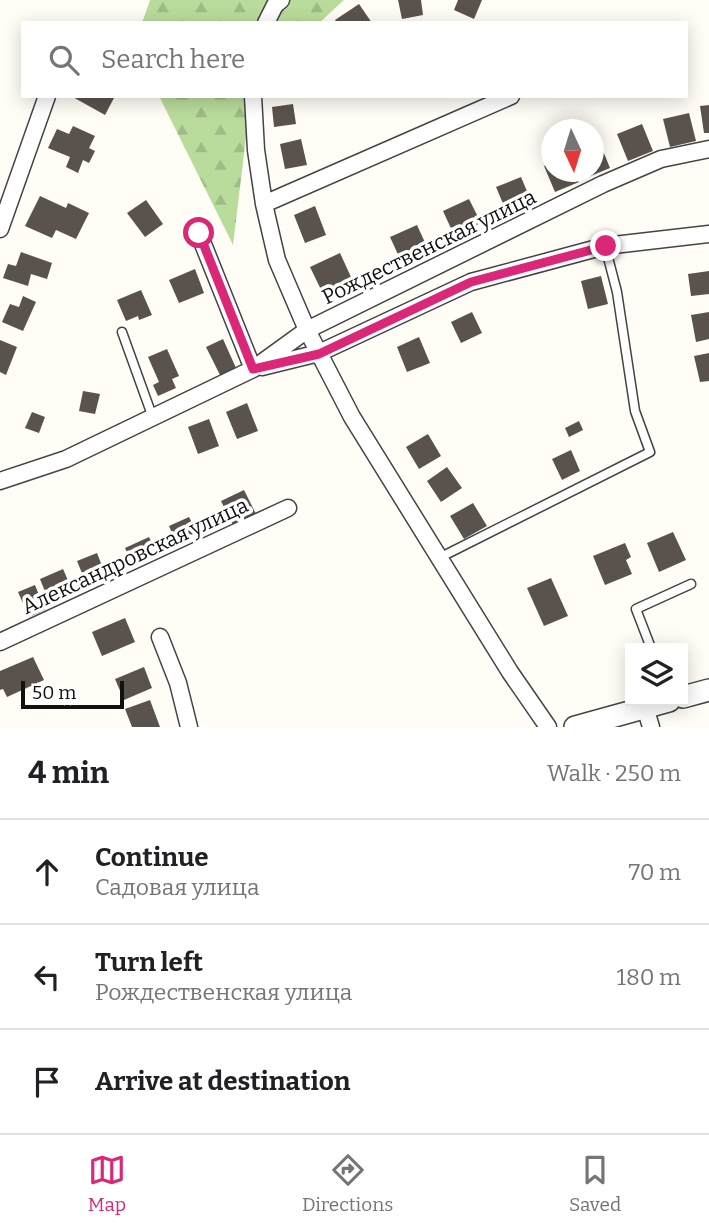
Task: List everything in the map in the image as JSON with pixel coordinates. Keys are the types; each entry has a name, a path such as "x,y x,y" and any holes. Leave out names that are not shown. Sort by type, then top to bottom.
{"street":[{"path":"267,21 275,5 281,0"},
{"path":"0,229 46,98"},
{"path":"253,98 256,150 264,204 277,260 307,330 352,417 510,672 548,727"},
{"path":"264,204 507,98"},
{"name":"Рождественская улица","path":"0,481 66,459 253,369 307,330 603,184 661,159 709,149"},
{"path":"199,233 253,369"},
{"name":"Рождественская улица","path":"253,369 319,354 471,282 606,246 709,234"},
{"name":"Александровская улица","path":"0,642 288,508"},
{"path":"160,637 178,682 189,727"},
{"path":"688,696 709,690"},
{"path":"575,727 648,717 663,706"}],"lane":[{"path":"439,558 650,452 635,411 617,292 606,246"},
{"path":"122,332 153,418"},
{"path":"648,643 636,609 691,584"}],"green space":[{"path":"150,0 344,0 321,21 143,21"},
{"path":"160,98 251,98 233,245"}],"building":[{"path":"398,0 421,0 423,15 402,19"},
{"path":"458,0 482,0 474,19 454,10"},
{"path":"359,4 371,21 336,21"},
{"path":"75,98 114,98 105,115"},
{"path":"293,104 296,124 274,127 272,107"},
{"path":"709,105 709,133 704,133 700,106"},
{"path":"689,113 696,141 670,147 663,119"},
{"path":"642,124 653,151 628,161 617,134"},
{"path":"73,126 95,136 89,148 95,151 89,163 83,160 78,173 66,167 70,157 48,148 57,129 69,134"},
{"path":"301,139 307,165 285,169 280,144"},
{"path":"604,153 610,168 604,170"},
{"path":"521,177 532,203 507,213 496,187"},
{"path":"551,182 579,182 555,192"},
{"path":"40,196 66,208 68,203 89,213 76,239 56,230 52,238 25,226"},
{"path":"469,199 481,223 454,235 443,211"},
{"path":"146,200 163,224 145,237 127,213"},
{"path":"315,206 326,235 305,243 294,215"},
{"path":"417,225 428,249 401,261 390,237"},
{"path":"21,252 52,263 47,279 31,274 28,286 3,278 8,264 16,266"},
{"path":"340,253 356,288 327,302 310,267"},
{"path":"195,269 204,293 179,303 169,280"},
{"path":"709,271 709,294 691,296 688,274"},
{"path":"601,276 608,304 588,309 581,281"},
{"path":"141,290 152,315 139,320 138,316 126,321 117,300"},
{"path":"23,296 36,302 23,331 2,322 10,304 19,307"},
{"path":"472,312 482,333 461,343 451,322"},
{"path":"709,312 709,339 696,342 691,315"},
{"path":"419,337 430,363 407,372 397,347"},
{"path":"223,339 236,368 220,375 206,347"},
{"path":"0,340 17,347 6,375 0,372"},
{"path":"167,349 179,376 172,379 176,388 158,396 153,385 159,382 148,357"},
{"path":"709,353 709,381 700,382 694,356"},
{"path":"83,391 100,394 95,414 79,411"},
{"path":"247,403 258,431 237,439 226,412"},
{"path":"32,412 45,417 39,433 25,428"},
{"path":"209,419 219,446 198,454 188,427"},
{"path":"579,421 583,430 569,437 565,428"},
{"path":"428,434 441,456 419,469 406,447"},
{"path":"571,450 580,471 562,480 552,459"},
{"path":"447,467 462,488 441,502 427,481"},
{"path":"244,490 256,514 233,525 221,501"},
{"path":"473,503 487,526 464,539 450,516"},
{"path":"189,517 197,532 176,542 169,526"},
{"path":"673,532 686,560 659,572 647,543"},
{"path":"149,537 157,554 133,566 125,548"},
{"path":"625,543 631,557 626,560 632,574 605,585 593,556"},
{"path":"97,553 106,576 86,583 77,561"},
{"path":"63,569 74,594 50,604 40,579"},
{"path":"551,578 568,616 544,626 527,588"},
{"path":"35,585 45,610 29,617 18,592"},
{"path":"125,618 135,642 102,656 92,632"},
{"path":"33,657 44,680 7,697 3,689 0,690 0,671"},
{"path":"144,667 152,688 124,700 115,679"},
{"path":"150,700 160,727 132,727 125,709"}],"route":[{"path":"199,233 253,369 319,354 471,282 606,246"}]}
